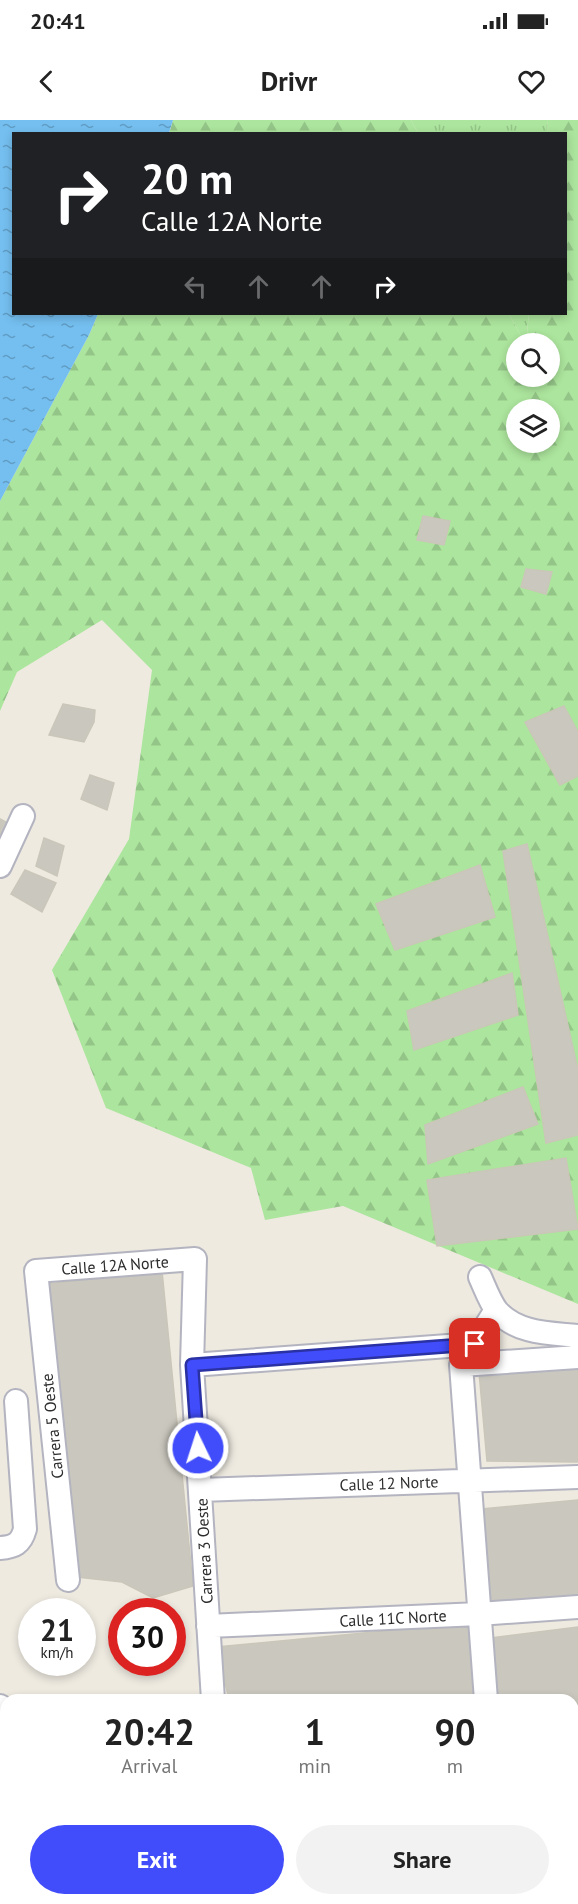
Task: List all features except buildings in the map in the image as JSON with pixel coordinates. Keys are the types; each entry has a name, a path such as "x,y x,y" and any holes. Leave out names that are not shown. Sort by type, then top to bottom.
{"street":[{"path":"0,866 23,816"},
{"name":"Calle 12A Norte","path":"36,1271 195,1260"},
{"name":"Carrera 3 Oeste","path":"195,1260 192,1365 213,1694"},
{"name":"Carrera 5 Oeste","path":"36,1271 68,1580"},
{"path":"480,1277 496,1310 511,1323 534,1332 578,1336"},
{"path":"486,1694 461,1365 496,1310"},
{"path":"192,1365 475,1344"},
{"path":"461,1365 578,1357"},
{"path":"0,1548 14,1547 22,1539 25,1529 16,1401"},
{"name":"Calle 12 Norte","path":"201,1490 578,1477"},
{"name":"Calle 11C Norte","path":"208,1626 479,1614 578,1607"}],"green space":[{"path":"173,120 411,120 417,132 170,132"},
{"path":"411,120 548,120 547,132 417,132"},
{"path":"548,120 578,120 578,1304 343,1206 265,1220 251,1168 106,1108 52,970 129,839 152,670 102,620 17,672 0,711 0,501 98,315 510,315 519,333 506,333 506,387 560,387 560,333 527,333 529,315 567,315 567,132 547,132"},
{"path":"510,315 529,315 527,333 519,333"}],"water":[{"path":"0,120 173,120 169,132 12,132 12,315 98,315 0,501"}],"route":[{"path":"198,1448 192,1365 475,1344"}]}
